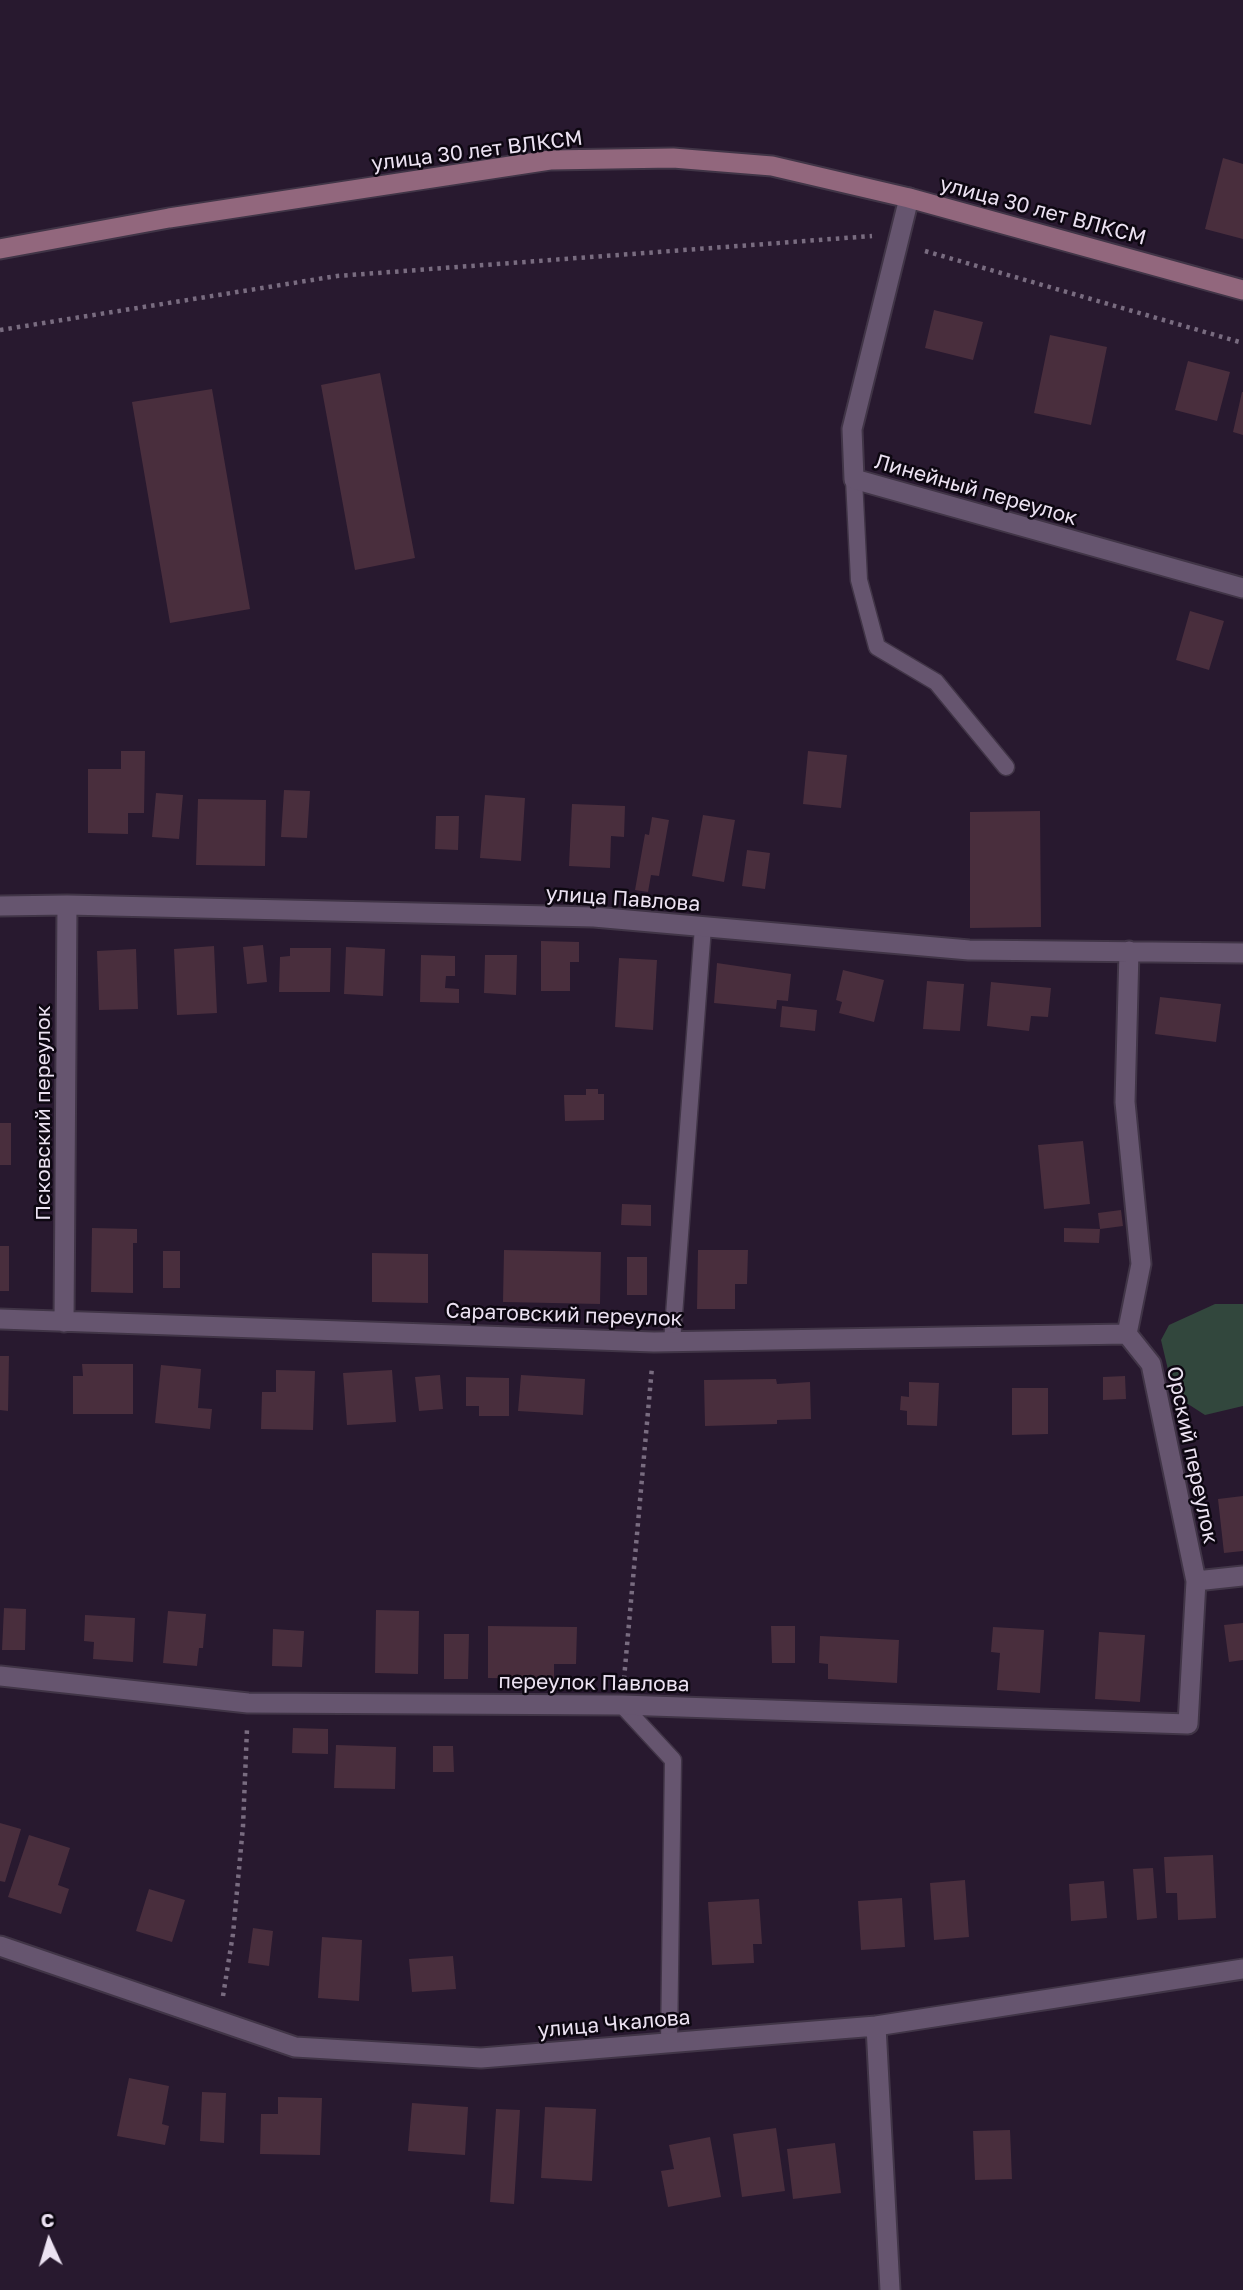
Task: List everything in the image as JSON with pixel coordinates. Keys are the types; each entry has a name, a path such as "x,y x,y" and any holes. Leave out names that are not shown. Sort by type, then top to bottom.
{"main road":[{"name":"улица 30 лет ВЛКСМ","path":"0,248 169,218 550,160 673,158 772,166 909,198 1243,290"}],"street":[{"name":"Линейный переулок","path":"909,198 852,429 854,479 1243,588"},
{"name":"улица Павлова","path":"0,906 68,905 594,917 969,950 1243,953"},
{"name":"Псковский переулок","path":"64,1322 68,905"},
{"path":"1127,1334 1141,1264 1125,1102 1129,951"},
{"name":"Саратовский переулок","path":"0,1319 663,1342 1127,1334"},
{"name":"Орский переулок","path":"1127,1334 1151,1364 1196,1581 1188,1724"},
{"path":"1196,1581 1243,1576"},
{"name":"переулок Павлова","path":"0,1676 248,1703 622,1705 1188,1724"},
{"name":"улица Чкалова","path":"0,1946 295,2047 481,2057 876,2026 1243,1969"},
{"path":"876,2026 890,2290"}],"lane":[{"path":"854,479 859,580 877,647 936,682 1006,767"},
{"path":"663,1342 703,927"},
{"path":"622,1705 673,1760 668,2043"}],"path":[{"path":"0,330 337,276 871,235 1243,343"},
{"path":"622,1705 663,1342"},
{"path":"218,2021 233,1934 243,1826 248,1703"}],"green space":[{"path":"1215,1304 1243,1304 1243,1406 1205,1415 1174,1395 1161,1340 1169,1325"}],"building":[{"path":"1223,158 1243,164 1243,239 1205,229"},
{"path":"934,310 983,322 973,360 925,348"},
{"path":"1050,335 1107,347 1091,425 1034,413"},
{"path":"1188,361 1230,372 1217,421 1175,410"},
{"path":"380,373 415,558 355,570 321,385"},
{"path":"212,389 250,609 170,623 132,402"},
{"path":"1243,392 1243,435 1233,432"},
{"path":"1190,611 1224,621 1209,670 1176,660"},
{"path":"121,751 145,751 144,813 128,813 128,834 88,833 88,769 121,769"},
{"path":"808,751 847,755 841,808 803,804"},
{"path":"284,790 310,791 307,838 281,837"},
{"path":"156,793 183,795 179,839 152,837"},
{"path":"485,795 525,798 521,861 480,858"},
{"path":"198,799 266,800 265,866 196,865"},
{"path":"572,804 625,806 624,837 611,836 610,868 569,866"},
{"path":"1040,811 1041,927 970,928 970,812"},
{"path":"703,815 735,820 724,882 692,876"},
{"path":"436,816 459,816 458,850 435,849"},
{"path":"652,817 669,820 659,876 651,875 648,892 635,890 645,834 649,835"},
{"path":"747,850 770,853 765,889 742,886"},
{"path":"541,941 579,942 579,962 570,962 570,991 541,991"},
{"path":"263,945 267,982 247,984 243,947"},
{"path":"214,946 217,1013 177,1015 174,949"},
{"path":"346,947 385,949 383,996 344,994"},
{"path":"290,948 331,948 330,992 279,992 280,957 290,956"},
{"path":"136,949 138,1009 99,1010 97,951"},
{"path":"421,955 455,956 455,976 446,976 445,988 459,989 459,1003 420,1002"},
{"path":"485,955 517,955 516,995 484,993"},
{"path":"619,958 657,960 653,1030 615,1027"},
{"path":"717,963 791,974 788,1001 777,1000 776,1009 714,1003"},
{"path":"843,970 884,980 874,1022 839,1013 842,1002 836,1000"},
{"path":"927,981 964,984 960,1031 923,1029"},
{"path":"991,982 1051,988 1048,1017 1031,1016 1029,1031 987,1026"},
{"path":"1160,997 1221,1004 1216,1042 1155,1034"},
{"path":"782,1006 817,1010 815,1031 780,1027"},
{"path":"586,1089 598,1089 598,1094 604,1094 604,1120 565,1121 564,1095 586,1095"},
{"path":"0,1123 11,1123 11,1165 0,1165"},
{"path":"1083,1141 1090,1204 1044,1209 1038,1145"},
{"path":"622,1204 651,1205 651,1226 621,1225"},
{"path":"1121,1210 1123,1226 1100,1229 1098,1213"},
{"path":"92,1228 137,1229 137,1243 133,1243 133,1293 91,1292"},
{"path":"1064,1228 1100,1229 1099,1243 1064,1242"},
{"path":"0,1246 9,1246 9,1291 0,1291"},
{"path":"504,1250 601,1252 600,1304 503,1302"},
{"path":"698,1250 748,1250 747,1284 735,1284 735,1309 697,1309"},
{"path":"163,1251 180,1251 180,1288 163,1288"},
{"path":"372,1253 428,1254 428,1303 372,1302"},
{"path":"627,1257 647,1257 647,1295 627,1295"},
{"path":"0,1356 9,1356 8,1411 0,1410"},
{"path":"82,1364 133,1364 133,1414 73,1414 73,1376 83,1376"},
{"path":"161,1365 201,1369 198,1408 212,1409 210,1429 155,1423"},
{"path":"276,1370 315,1371 313,1430 261,1429 262,1392 276,1392"},
{"path":"392,1370 396,1422 347,1425 343,1373"},
{"path":"440,1375 443,1409 419,1411 415,1377"},
{"path":"521,1375 585,1379 583,1415 518,1411"},
{"path":"1125,1376 1126,1399 1103,1400 1103,1377"},
{"path":"466,1377 509,1378 509,1416 479,1416 479,1406 466,1406"},
{"path":"776,1379 777,1384 810,1382 811,1419 777,1420 777,1424 705,1426 704,1380"},
{"path":"909,1382 939,1383 937,1426 907,1425 907,1411 900,1410 901,1396 909,1397"},
{"path":"1012,1388 1048,1388 1048,1434 1012,1435"},
{"path":"1243,1496 1243,1551 1224,1553 1218,1499"},
{"path":"4,1608 26,1609 25,1650 2,1650"},
{"path":"376,1610 419,1611 418,1674 375,1673"},
{"path":"168,1611 206,1614 203,1648 199,1648 197,1666 163,1663"},
{"path":"85,1615 135,1618 133,1662 93,1659 94,1642 84,1641"},
{"path":"1243,1623 1243,1660 1229,1662 1224,1625"},
{"path":"488,1626 577,1627 576,1664 554,1664 554,1679 488,1678"},
{"path":"771,1626 795,1626 795,1663 772,1663"},
{"path":"993,1627 1044,1630 1040,1693 997,1690 1000,1653 991,1652"},
{"path":"273,1629 304,1631 302,1667 272,1666"},
{"path":"1099,1632 1145,1635 1140,1702 1095,1699"},
{"path":"444,1634 469,1634 468,1679 444,1679"},
{"path":"820,1636 899,1640 897,1683 828,1679 828,1664 819,1663"},
{"path":"293,1728 328,1729 328,1754 292,1753"},
{"path":"336,1745 396,1747 395,1789 334,1788"},
{"path":"433,1746 453,1746 454,1772 433,1772"},
{"path":"0,1823 21,1829 5,1882 0,1881"},
{"path":"29,1835 70,1848 58,1885 69,1889 61,1914 8,1897"},
{"path":"1213,1855 1216,1918 1178,1920 1177,1893 1166,1893 1164,1857"},
{"path":"1153,1868 1157,1918 1137,1920 1133,1869"},
{"path":"965,1880 969,1937 934,1940 930,1883"},
{"path":"1104,1881 1107,1918 1071,1921 1069,1884"},
{"path":"149,1889 185,1900 172,1942 136,1931"},
{"path":"902,1898 905,1947 861,1950 858,1901"},
{"path":"759,1899 762,1944 753,1944 754,1963 712,1965 708,1902"},
{"path":"253,1928 273,1931 269,1966 248,1963"},
{"path":"322,1937 362,1940 359,2001 318,1998"},
{"path":"453,1956 456,1989 412,1992 409,1959"},
{"path":"129,2078 169,2086 162,2124 169,2126 165,2145 117,2136"},
{"path":"202,2092 226,2093 224,2143 200,2141"},
{"path":"278,2097 322,2098 320,2155 260,2154 261,2114 278,2114"},
{"path":"412,2103 468,2107 465,2155 408,2151"},
{"path":"545,2107 596,2109 592,2181 541,2178"},
{"path":"496,2109 520,2110 514,2204 490,2202"},
{"path":"776,2128 785,2191 742,2197 733,2134"},
{"path":"1010,2130 1012,2179 975,2180 973,2131"},
{"path":"710,2137 721,2197 668,2207 661,2171 674,2169 669,2145"},
{"path":"835,2143 841,2193 793,2199 787,2149"}]}
